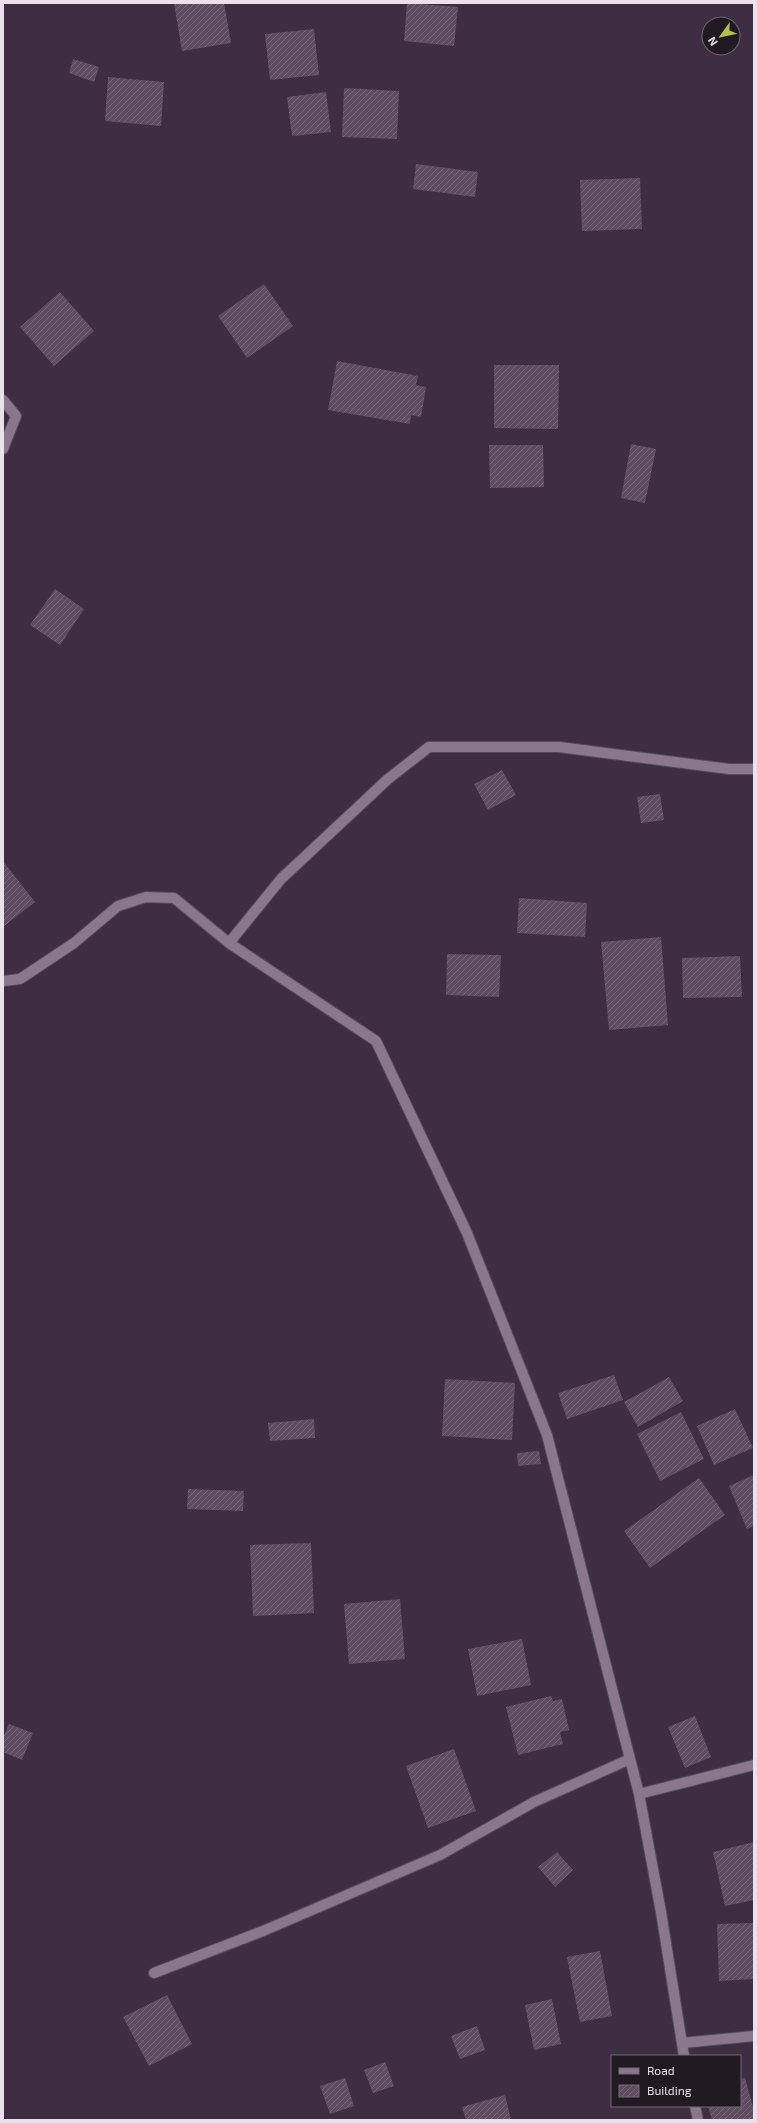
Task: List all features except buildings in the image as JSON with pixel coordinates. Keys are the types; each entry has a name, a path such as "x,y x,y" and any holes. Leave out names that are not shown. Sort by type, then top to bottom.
{"street":[{"path":"3,400 16,416 3,449"},
{"path":"230,943 281,879 388,779 429,746 559,747 729,769 754,769"},
{"path":"3,981 20,979 74,943 118,906 146,897 174,898 230,943 376,1040 467,1232 547,1435 639,1794 661,1912 684,2055"},
{"path":"154,1973 263,1931 440,1855 534,1802 630,1759"},
{"path":"639,1794 754,1765"},
{"path":"682,2043 754,2036"},
{"path":"695,2107 698,2120"}]}
